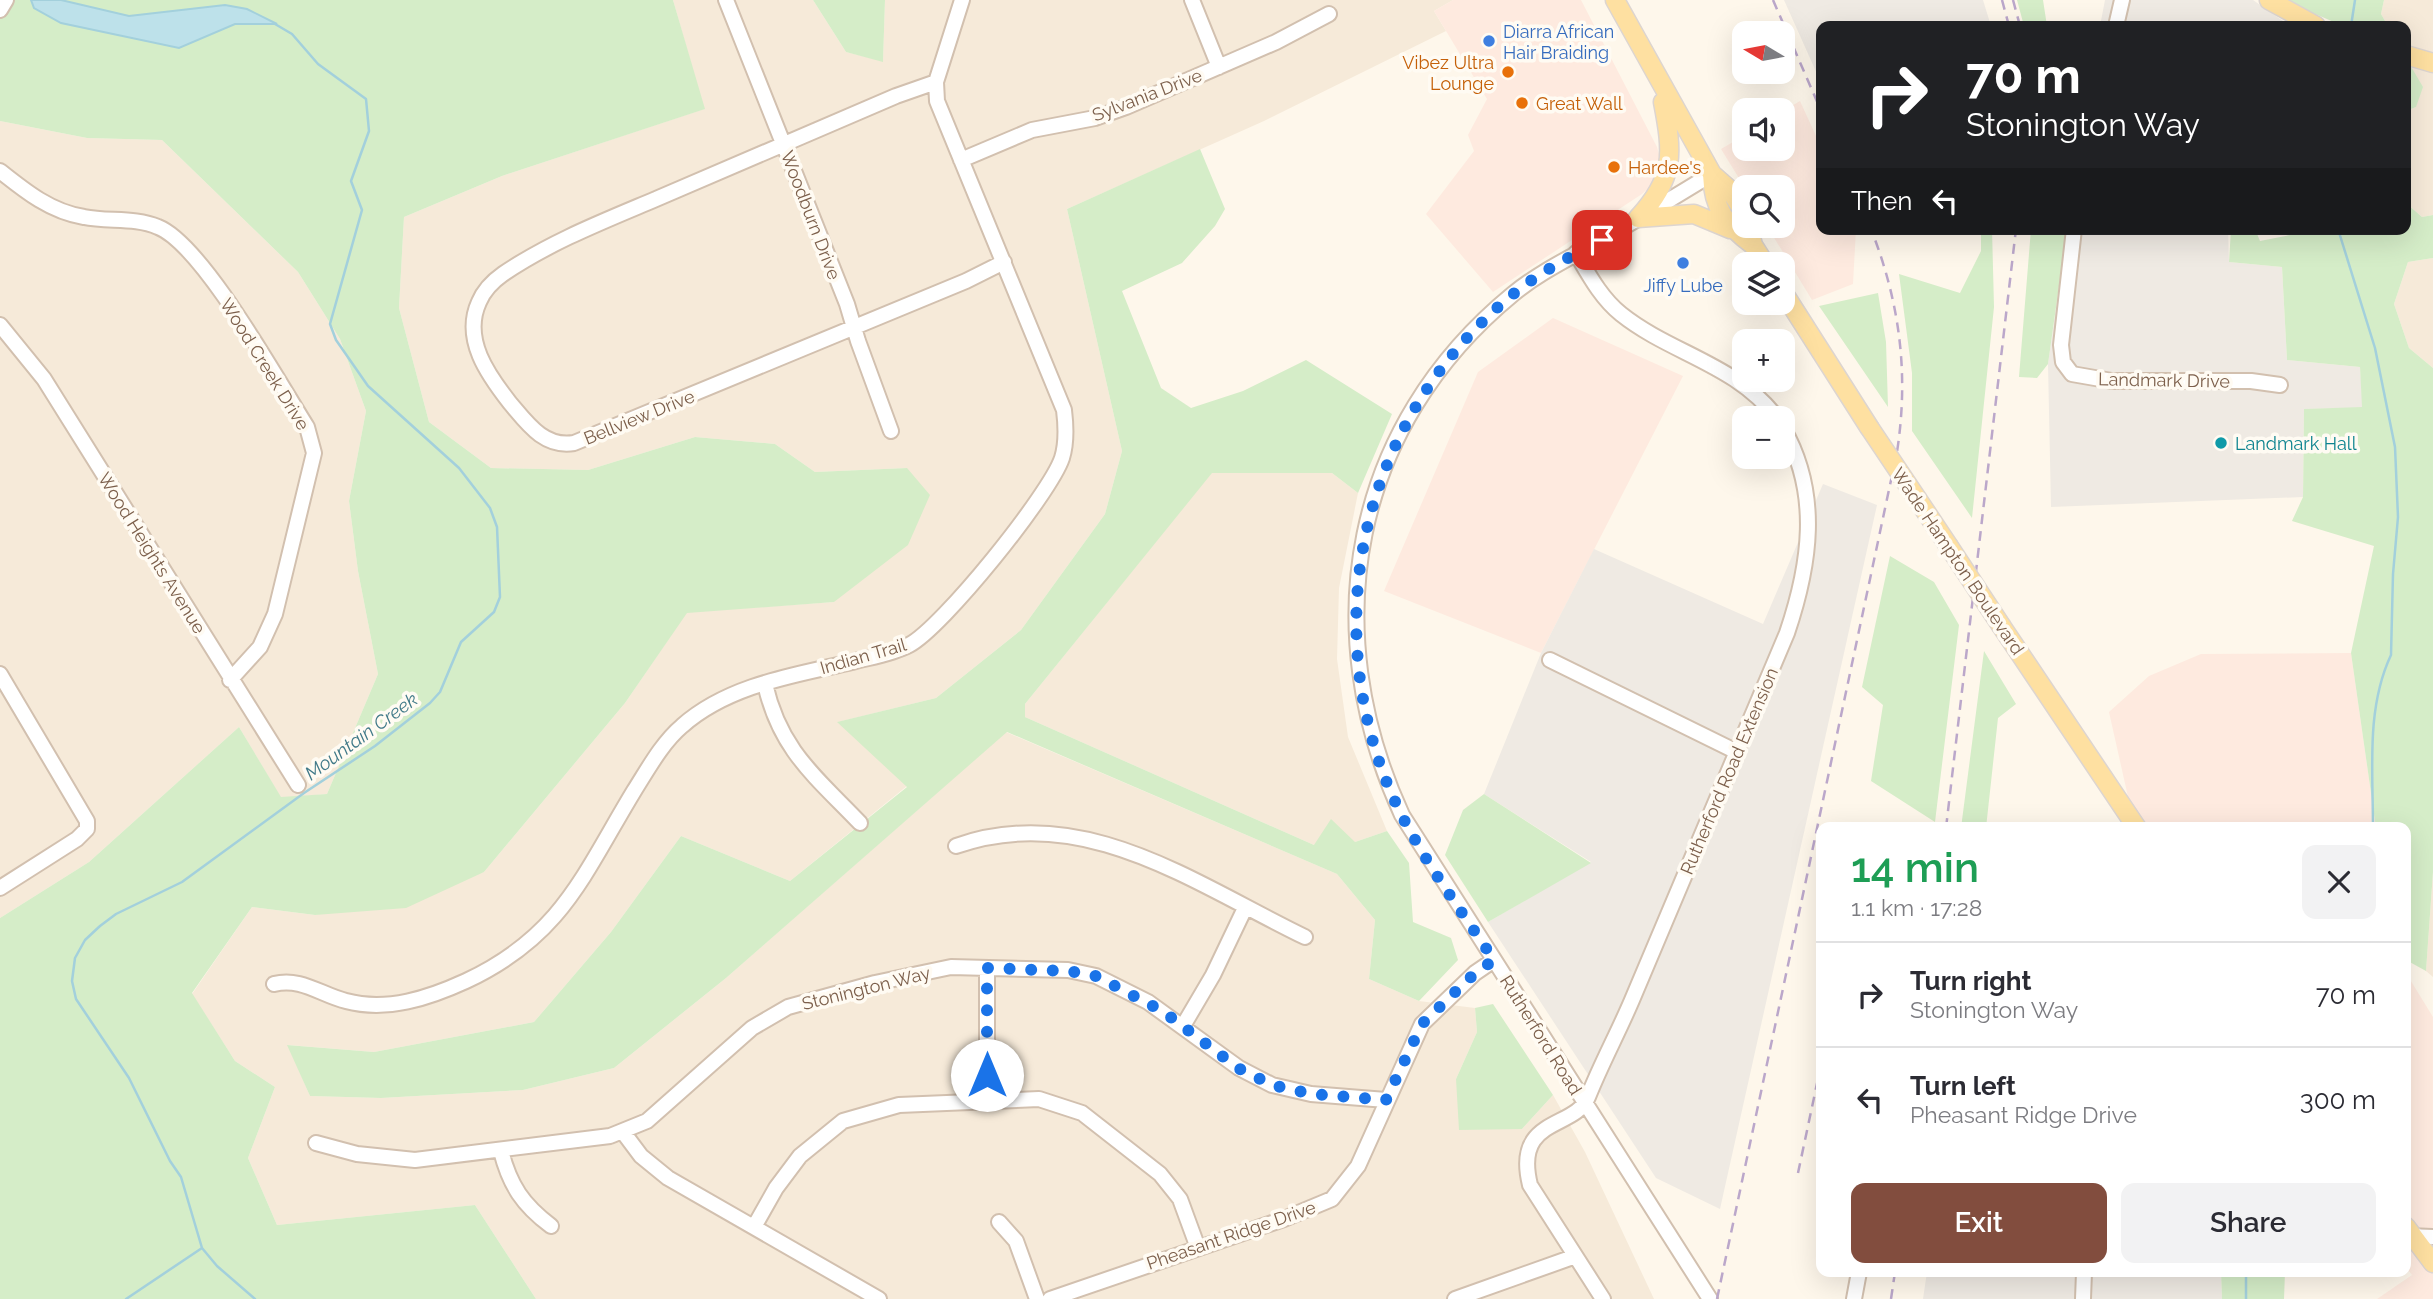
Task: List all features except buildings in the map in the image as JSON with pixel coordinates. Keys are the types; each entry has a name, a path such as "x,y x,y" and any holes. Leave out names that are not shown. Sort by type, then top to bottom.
{"main road":[{"path":"1615,0 1712,174 1732,194"},
{"path":"2269,0 2307,21"},
{"path":"2411,56 2433,62"},
{"path":"1638,218 1657,198 1670,167 1670,145 1660,85"},
{"path":"1712,174 1712,197 1732,219"},
{"path":"1638,218 1694,214 1732,225"},
{"name":"Wade Hampton Boulevard","path":"1795,311 2001,627 2133,822"},
{"path":"2411,1237 2433,1263"}],"street":[{"path":"0,10 6,0"},
{"name":"Woodburn Drive","path":"726,0 848,304 853,327 891,431"},
{"name":"Indian Trail","path":"274,984 299,983 344,1001 382,1005 438,993 495,964 537,934 572,897 639,784 677,731 713,705 765,684 895,651 920,638 1020,524 1052,480 1063,452 1066,428 1063,410 937,101 936,82 962,0"},
{"path":"1192,0 1219,67"},
{"path":"2117,21 2122,0"},
{"name":"Sylvania Drive","path":"961,160 1032,130 1095,118 1126,107 1219,67 1329,14"},
{"name":"Bellview Drive","path":"936,82 587,228 502,275 485,291 477,308 474,334 480,358 495,384 539,434 548,440 567,444 593,437 1004,262"},
{"name":"Wood Creek Drive","path":"0,172 40,200 67,213 148,223 179,239 201,264 311,436 314,453 275,614 260,647 230,680"},
{"name":"Rutherford Road","path":"1710,1299 1412,832 1386,781 1373,742 1359,675 1355,622 1357,579 1365,531 1380,480 1402,429 1450,355 1489,316 1535,278 1712,174"},
{"name":"Landmark Drive","path":"2073,235 2062,345 2063,362 2073,374 2084,379 2112,381 2251,382 2280,385"},
{"path":"1576,253 1600,292 1622,315 1740,381 1765,406"},
{"name":"Wood Heights Avenue","path":"0,325 44,379 298,785"},
{"name":"Rutherford Road Extension","path":"1585,1104 1617,1035 1787,633 1804,579 1808,547 1806,489 1795,453"},
{"path":"1550,660 1737,752"},
{"path":"0,674 83,814 87,829 57,853 0,888"},
{"path":"765,684 775,720 789,746 860,822"},
{"path":"956,846 987,836 1010,834 1060,833 1096,839 1166,867 1305,937"},
{"path":"1183,1026 1213,975 1245,908"},
{"name":"Pheasant Ridge Drive","path":"1050,1299 1316,1208 1332,1199 1358,1166 1422,1024 1475,973 1494,960"},
{"name":"Stonington Way","path":"316,1143 357,1154 435,1160 623,1132 648,1121 752,1028 788,1007 951,967 1068,971 1096,976 1148,1002 1238,1068 1272,1085 1311,1094 1386,1100"},
{"path":"986,1101 987,968"},
{"path":"754,1227 776,1188 800,1156 843,1121 899,1105 986,1101 1054,1102 1095,1122 1172,1186 1180,1199 1198,1248"},
{"path":"1585,1104 1546,1128 1535,1139 1527,1161 1530,1185 1573,1257 1603,1299"},
{"path":"623,1132 653,1168 879,1299"},
{"path":"500,1152 506,1173 521,1200 551,1226"},
{"path":"999,1222 1016,1241 1037,1299"},
{"path":"2411,1233 2433,1237"},
{"path":"1454,1299 1573,1257"},
{"path":"1854,1299 1858,1277"},
{"path":"2083,1299 2084,1277"}],"shaded area":[{"path":"673,0 813,0 846,52 883,61 885,0 1453,0 1434,11 1446,31 1264,121 1067,209 1122,451 1105,514 1021,630 936,698 838,722 907,786 790,881 681,836 611,932 534,1022 374,1052 288,1045 310,1096 381,1098 523,1090 614,1068 726,978 1006,732 1337,874 1375,920 1369,979 1419,1001 1475,1008 1477,1032 1456,1079 1522,1129 1553,1095 1585,1152 1654,1299 536,1299 475,1205 277,1225 248,1158 275,1087 235,1061 192,994 252,907 315,915 484,872 625,703 687,612 834,602 907,468 815,472 775,444 695,437 588,470 491,468 429,422 399,308 404,217 502,176 704,109"},
{"path":"1453,0 1581,0 1657,147 1662,165 1653,184 1642,194 1493,292 1426,214 1474,151 1468,135 1487,99 1434,11"},
{"path":"1784,0 1983,0 1989,21 1816,21 1816,72 1796,27 1796,21 1793,21"},
{"path":"2105,0 2253,0 2283,21 2101,21"},
{"path":"2384,0 2433,0 2433,215 2422,217 2411,207 2411,109 2416,107 2411,82 2411,21 2385,21 2381,14"},
{"path":"1800,101 1816,136 1816,235 1856,235 1853,284 1812,300 1795,272 1795,252 1783,252 1774,238 1795,238 1795,175 1737,175 1721,149 1732,143 1732,161 1795,161 1795,104"},
{"path":"0,121 87,138 162,140 298,272 340,339 366,411 349,501 358,571 378,674 327,794 281,798 239,727 89,862 0,918"},
{"path":"2066,235 2228,235 2229,262 2282,267 2287,360 2360,367 2363,408 2304,409 2303,497 2051,507 2048,364"},
{"path":"2433,258 2433,368 2409,348 2394,304 2408,262"},
{"path":"1553,318 1683,376 1541,653 1384,591 1478,372"},
{"path":"1212,472 1332,473 1358,493 1339,588 1337,659 1348,737 1387,831 1355,842 1314,845 1025,717 1025,704"},
{"path":"1823,484 1877,505 1720,1209 1656,1178 1488,922 1591,862 1484,794 1541,653 1594,549 1763,624"},
{"path":"2351,653 2375,822 2134,822 2109,712 2149,676 2201,654"},
{"path":"2433,872 2433,977 2426,971"},
{"path":"2411,981 2433,1017 2433,1299 2377,1299 2412,1275"},
{"path":"1926,1277 2221,1277 2222,1299 1923,1299"}],"green space":[{"path":"0,0 673,0 705,109 502,176 404,217 399,308 429,422 491,468 588,470 695,437 775,444 815,472 907,468 930,495 908,545 834,602 687,613 625,703 484,872 406,908 315,915 252,907 192,993 235,1061 275,1087 248,1158 277,1225 475,1205 536,1299 0,1299 0,918 89,862 239,727 281,797 327,794 378,674 358,571 349,501 366,411 340,339 298,272 162,140 87,138 0,121"},
{"path":"813,0 885,0 883,62 846,52"},
{"path":"2017,0 2043,0 2046,21 2023,21"},
{"path":"2283,0 2384,0 2381,14 2385,21 2331,21"},
{"path":"2411,67 2423,87 2416,107 2411,109"},
{"path":"1200,149 1225,209 1215,226 1182,263 1122,291 1161,388 1191,408 1243,391 1306,360 1392,414 1358,493 1332,473 1212,473 1025,704 1025,717 1314,845 1331,819 1355,842 1387,831 1409,863 1413,922 1451,938 1458,960 1419,1001 1369,979 1375,920 1337,874 1007,732 726,978 614,1068 523,1090 381,1098 310,1096 287,1045 374,1052 534,1022 611,932 681,836 790,881 907,787 837,722 936,698 1021,630 1105,514 1122,451 1067,209"},
{"path":"2411,207 2422,217 2433,215 2433,258 2408,262 2394,304 2409,348 2433,368 2433,872 2426,971 2411,963 2411,822 2375,822 2351,653 2374,546 2292,521 2303,497 2304,409 2362,407 2360,367 2287,360 2282,267 2229,262 2231,235 2258,235 2260,241 2290,235 2411,235"},
{"path":"1981,235 1992,235 1994,307 1972,518 1912,431 1912,373 1899,274 1960,293 1981,251"},
{"path":"2031,235 2066,235 2048,364 2037,378 2019,377"},
{"path":"1878,293 1886,342 1888,407 1819,306"},
{"path":"1890,556 1934,582 1959,625 1935,822 1871,781 1883,705 1862,687"},
{"path":"1984,651 2016,704 1998,718 1987,822 1962,822"},
{"path":"1484,794 1591,863 1488,922 1445,855 1463,810"},
{"path":"1493,1004 1553,1095 1522,1129 1459,1130 1456,1079 1477,1032 1475,1008"},
{"path":"2221,1277 2285,1277 2284,1299 2222,1299"}],"water":[{"path":"31,0 61,0 129,16 225,5 247,9 277,24 235,24 179,48 61,23 34,8"}],"waterway":[{"path":"2352,21 2355,0"},
{"name":"Mountain Creek","path":"255,1299 217,1266 202,1248 181,1177 170,1161 129,1078 76,999 72,981 75,958 85,940 116,914 182,882 304,793 375,746 430,703 440,692 461,642 494,612 500,597 497,527 490,508 459,468 368,386 336,340 330,324 362,210 351,181 369,131 366,99 318,64 292,34 275,24"},
{"path":"2340,235 2375,348 2395,447 2398,517 2393,574 2391,655 2383,675 2374,718 2373,822"},
{"path":"126,1299 202,1248"},
{"path":"2246,1277 2246,1299"}],"railway":[{"path":"1773,0 1816,99"},
{"path":"2002,0 2008,21"},
{"path":"2013,0 2019,21"},
{"path":"1818,822 1901,423 1902,367 1895,312 1873,235"},
{"path":"1947,822 2015,235"},
{"path":"1717,1299 1816,833"},
{"path":"1798,1173 1816,1088"},
{"path":"1891,1299 1894,1277"}],"place":[{"name":"Diarra African Hair Braiding","path":"1489,41"},
{"name":"Vibez Ultra Lounge","path":"1508,72"},
{"name":"Great Wall","path":"1522,103"},
{"name":"Hardee's","path":"1614,167"},
{"name":"Jiffy Lube","path":"1683,263"},
{"name":"Landmark Hall","path":"2221,443"}],"route":[{"path":"987,1075 987,968 1068,971 1096,976 1148,1002 1238,1068 1272,1085 1311,1094 1386,1100 1418,1029 1440,1004 1494,960 1402,814 1386,781 1373,742 1363,703 1357,662 1355,622 1360,555 1376,491 1392,449 1412,410 1450,355 1480,323 1535,278 1555,264 1602,240"}]}
